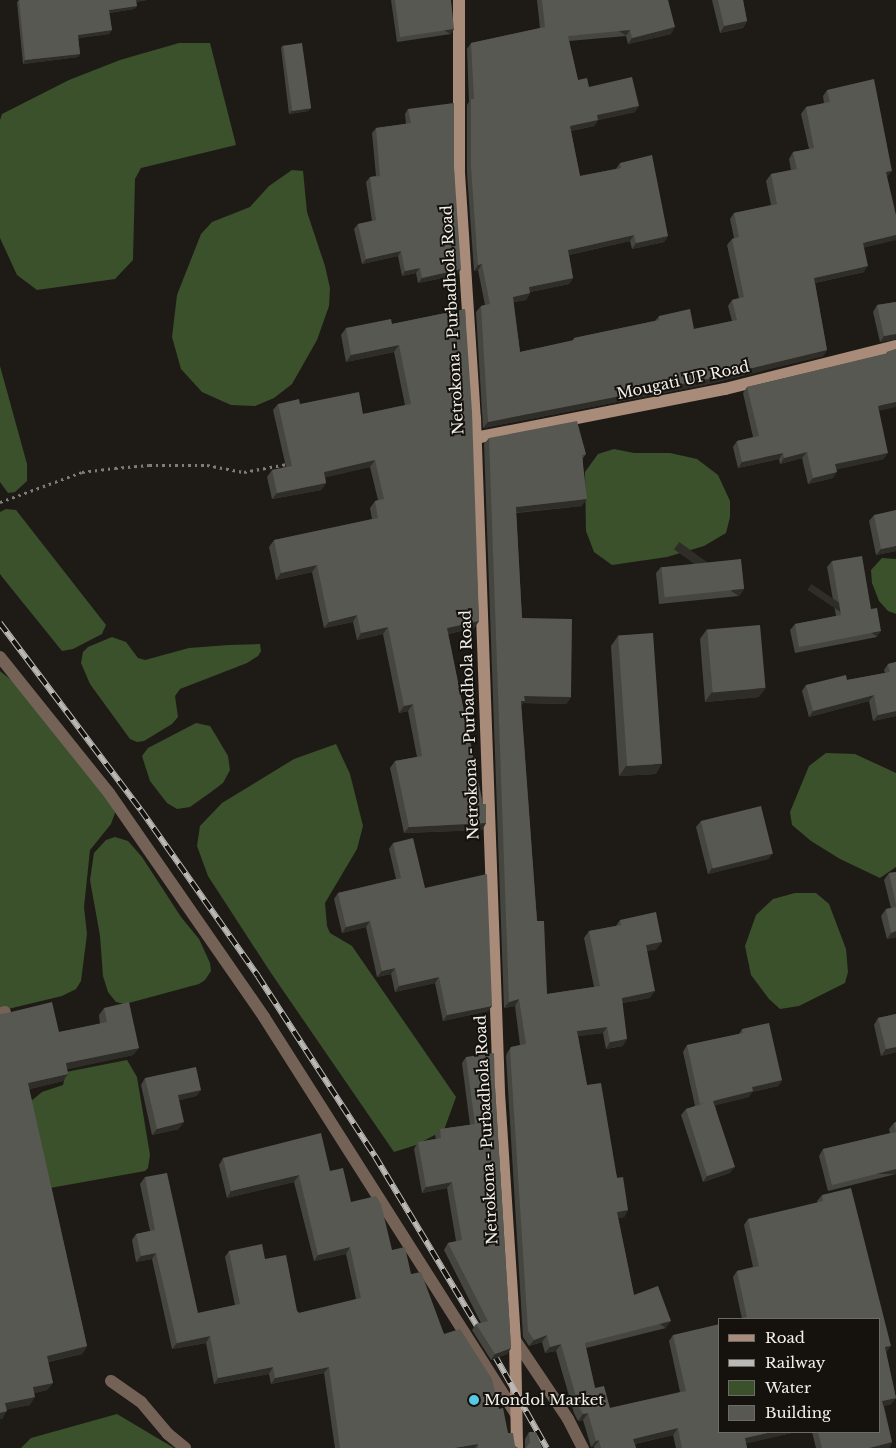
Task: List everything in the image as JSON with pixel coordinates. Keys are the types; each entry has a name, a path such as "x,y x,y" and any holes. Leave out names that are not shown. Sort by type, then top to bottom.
{"main road":[{"name":"Netrokona - Purbadhola Road","path":"459,0 459,172 475,438 499,1093 515,1340 517,1448"},
{"name":"Mougati UP Road","path":"475,438 725,389 896,346"}],"street":[{"path":"0,657 109,793 264,1017 516,1413"},
{"path":"515,1340 568,1419 582,1448"},
{"path":"111,1381 141,1402 168,1434 185,1448"}],"path":[{"path":"0,502 82,472 149,465 207,465 244,472 289,463"}],"water":[{"path":"179,43 210,43 236,145 141,168 135,179 133,260 115,279 37,290 17,275 0,238 0,120 2,114 69,80 120,60"},
{"path":"292,170 303,171 307,212 325,266 330,288 329,306 317,340 292,384 274,398 255,406 231,405 202,392 181,369 172,337 177,295 201,234 212,222 250,207 269,186"},
{"path":"0,366 27,464 27,481 15,492 8,493 0,482"},
{"path":"614,449 634,453 670,453 697,459 718,475 730,501 730,517 726,533 704,546 667,557 612,565 594,552 586,531 585,472 598,454"},
{"path":"6,509 16,510 106,625 102,634 73,649 62,651 3,578 0,574 0,512"},
{"path":"882,558 896,559 896,614 888,611 879,601 872,583 871,570"},
{"path":"112,637 126,642 138,658 145,660 189,648 260,644 261,651 258,656 247,663 180,689 175,696 178,717 172,724 144,741 137,742 130,739 90,684 81,663 83,652 88,647"},
{"path":"0,671 16,684 84,771 109,798 115,813 111,824 90,850 84,907 87,934 81,981 76,989 62,996 8,1009 0,1009"},
{"path":"196,723 210,726 228,756 230,770 223,783 211,792 190,807 177,809 167,803 150,781 142,756 148,748"},
{"path":"336,744 350,774 363,826 357,849 325,903 327,926 330,933 352,946 456,1097 444,1130 416,1145 394,1152 271,973 208,876 197,846 200,826 222,803 294,759"},
{"path":"826,753 855,754 896,773 896,867 880,878 840,859 811,841 792,825 790,812 809,766"},
{"path":"115,837 128,841 142,857 181,917 199,939 210,963 211,971 205,980 199,984 125,1004 116,1002 108,992 103,976 100,936 90,880 94,853 106,840"},
{"path":"795,893 816,893 829,904 846,949 848,972 845,983 799,1006 780,1009 769,999 751,975 745,946 756,915 773,899"},
{"path":"127,1060 137,1077 150,1155 148,1168 145,1171 50,1188 30,1102 42,1092 63,1085 66,1072"},
{"path":"117,1414 174,1448 21,1448 31,1438"}],"building":[{"path":"19,0 136,0 137,6 109,10 112,30 78,35 80,54 25,60"},
{"path":"395,0 451,0 454,29 400,37"},
{"path":"542,0 668,0 675,27 632,38 630,30 568,36 578,80 587,78 589,87 632,77 639,106 597,115 598,120 570,126 580,176 621,168 620,163 652,155 668,236 636,243 634,235 568,250 573,278 529,287 530,293 513,297 520,352 574,340 574,338 659,320 659,316 690,309 694,329 737,320 732,300 744,297 732,239 739,237 734,213 777,204 771,174 797,169 793,152 814,148 806,107 830,102 827,90 874,79 892,171 886,172 896,215 896,235 863,243 868,266 814,278 827,350 708,379 488,422 481,306 490,304 482,264 478,265 471,167 471,99 474,99 471,43 545,27"},
{"path":"718,0 743,0 747,21 724,26"},
{"path":"302,43 311,108 292,111 283,46"},
{"path":"454,103 454,168 461,269 422,278 420,268 405,271 401,251 366,259 358,224 376,220 370,177 380,176 376,128 411,123 408,109"},
{"path":"896,302 896,334 884,336 877,305"},
{"path":"465,309 472,412 479,621 447,628 483,804 486,804 486,823 409,827 395,761 422,756 413,704 404,706 388,627 361,633 357,615 329,622 317,565 281,573 274,540 378,518 375,501 384,499 375,460 324,472 326,483 277,493 272,470 292,466 278,404 299,399 300,404 359,392 363,414 411,404 399,345 351,355 346,328 391,319 392,324"},
{"path":"896,349 896,402 878,406 888,453 835,464 837,472 813,478 807,452 784,458 783,453 742,462 737,441 759,436 747,387 888,353"},
{"path":"577,421 586,454 582,455 587,499 516,507 522,618 572,619 571,697 524,696 525,701 521,701 537,921 544,921 547,994 600,986 589,931 621,925 620,920 656,912 662,942 646,945 655,991 622,998 627,1039 610,1042 607,1027 577,1031 587,1085 601,1083 617,1178 623,1177 628,1210 617,1212 634,1295 658,1286 671,1321 585,1343 595,1388 604,1386 610,1408 686,1391 673,1335 718,1324 718,1433 768,1433 745,1438 747,1448 682,1448 678,1428 633,1439 636,1448 601,1448 599,1440 596,1441 588,1413 583,1414 579,1407 561,1344 550,1347 547,1335 534,1340 528,1331 510,1050 511,1047 526,1044 519,999 509,1002 489,438"},
{"path":"896,510 896,546 881,549 874,515"},
{"path":"862,556 871,609 877,608 881,631 799,647 795,624 841,615 832,561"},
{"path":"741,559 744,589 665,597 661,567"},
{"path":"760,625 765,688 713,692 707,630"},
{"path":"653,633 662,764 627,766 618,635"},
{"path":"896,662 896,711 878,715 874,695 813,711 806,685 846,675 847,680 890,672 888,664"},
{"path":"761,806 773,854 713,869 701,821"},
{"path":"413,838 425,888 487,874 492,1006 447,1015 439,977 399,986 395,968 382,971 370,921 346,927 338,893 401,878 393,843"},
{"path":"896,872 896,904 889,873"},
{"path":"896,907 896,931 891,933 886,909"},
{"path":"52,1002 59,1032 107,1022 104,1008 129,1002 139,1048 66,1063 68,1074 28,1083 87,1346 47,1356 53,1383 33,1387 35,1397 5,1403 7,1411 0,1413 0,1014"},
{"path":"896,1014 896,1047 886,1049 878,1018"},
{"path":"769,1023 782,1080 752,1087 753,1091 713,1101 735,1167 707,1176 686,1109 705,1103 700,1104 687,1045 743,1033 742,1029"},
{"path":"494,1053 511,1348 495,1354 476,1324 488,1321 448,1243 462,1240 452,1182 426,1187 418,1142 441,1138 440,1129 475,1124 466,1057"},
{"path":"196,1067 201,1090 178,1095 184,1122 157,1129 145,1078"},
{"path":"896,1132 896,1169 832,1185 823,1149"},
{"path":"321,1133 330,1171 343,1168 351,1202 376,1196 381,1204 392,1250 405,1247 411,1274 421,1272 444,1334 460,1329 492,1379 499,1409 503,1408 508,1433 513,1433 515,1446 518,1448 478,1448 478,1444 454,1448 340,1448 329,1367 275,1378 273,1367 218,1378 210,1336 177,1343 156,1253 141,1256 136,1234 155,1230 145,1177 167,1173 198,1313 240,1304 229,1251 262,1244 265,1259 286,1255 297,1311 299,1313 361,1298 350,1247 318,1255 299,1175 231,1191 223,1158"},
{"path":"851,1188 891,1346 885,1347 896,1398 882,1401 892,1442 869,1448 822,1448 818,1433 881,1433 881,1318 743,1318 747,1317 737,1271 759,1266 748,1219 823,1201 822,1195"},
{"path":"529,1432 536,1432 542,1448 526,1448 530,1442"}],"railway":[{"path":"0,623 141,810 258,976 375,1156 494,1354 547,1448"}],"place":[{"name":"Mondol Market","path":"474,1400"}]}
